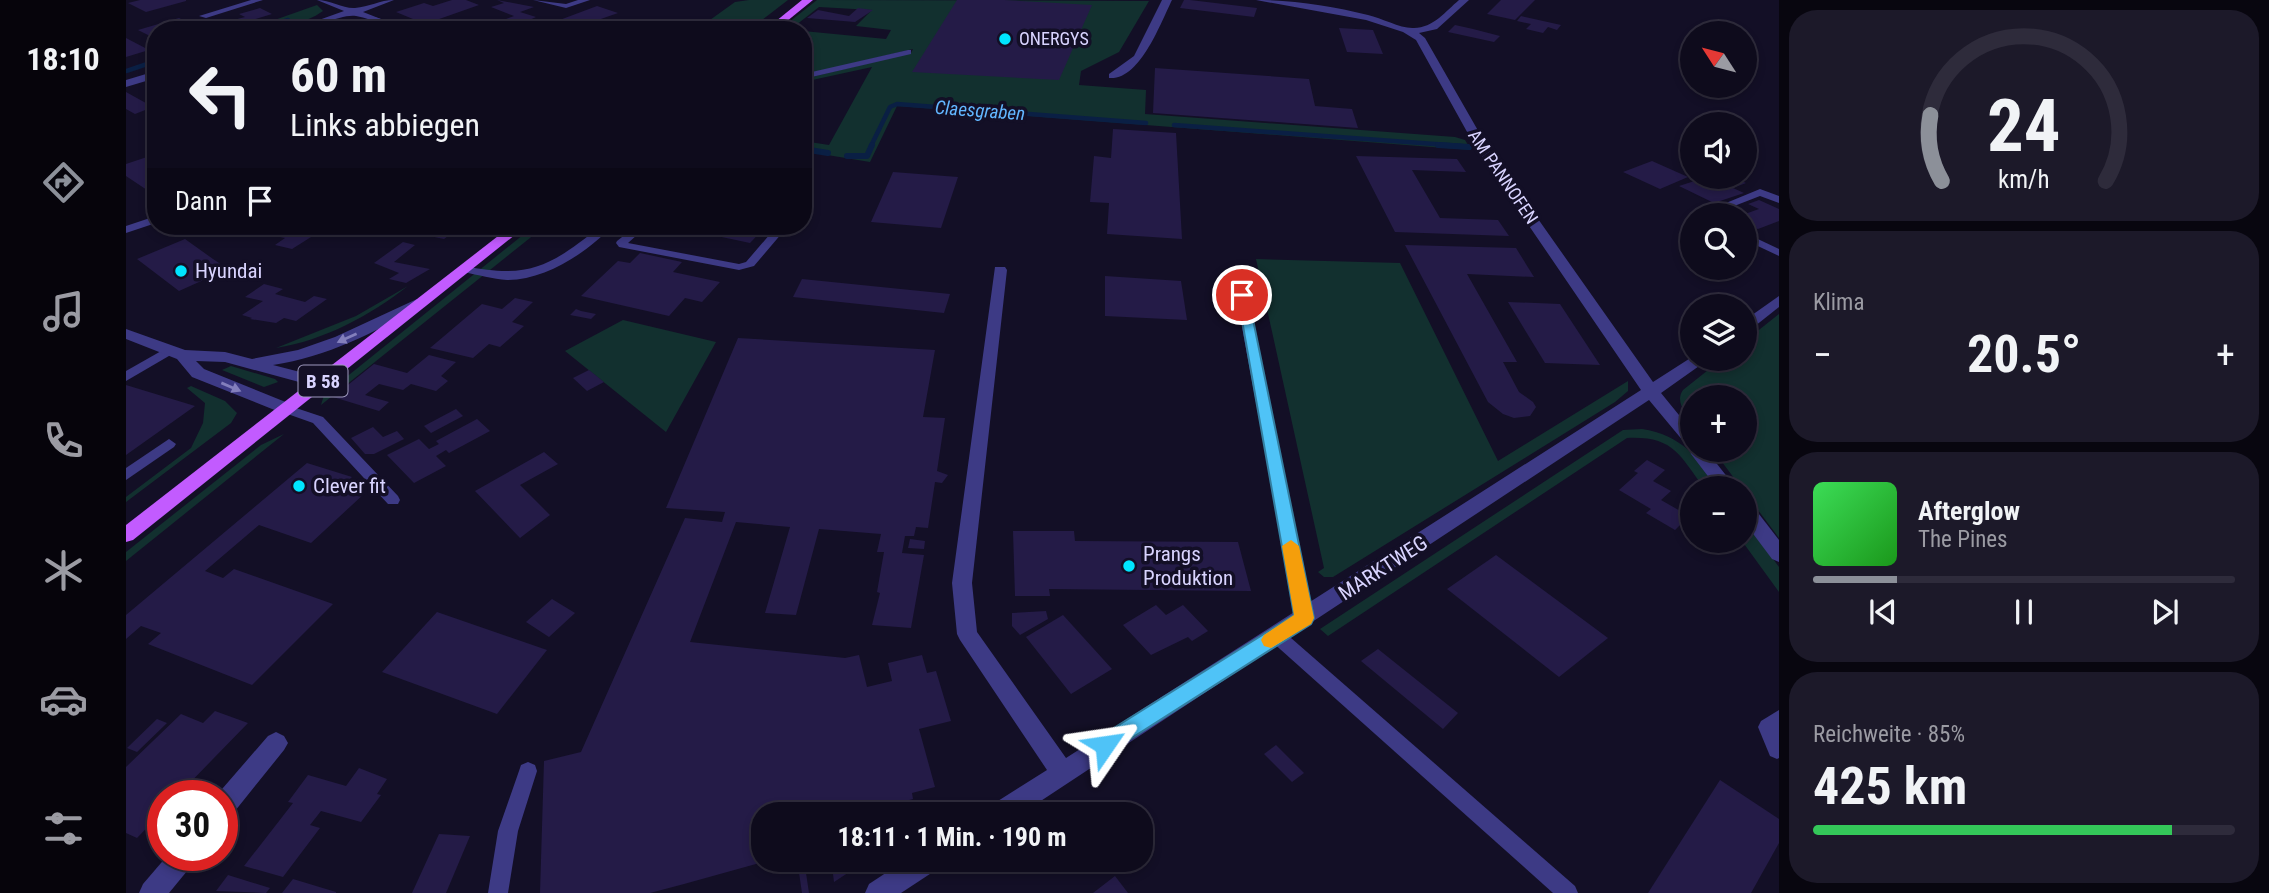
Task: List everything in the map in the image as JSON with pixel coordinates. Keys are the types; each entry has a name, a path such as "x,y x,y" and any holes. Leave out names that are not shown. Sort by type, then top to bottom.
{"main road":[{"path":"781,21 808,0"},
{"name":"B 58","path":"126,534 507,235"}],"street":[{"path":"322,0 382,21"},
{"path":"324,21 389,0"},
{"path":"1113,76 1138,58 1167,0"},
{"path":"1261,0 1387,23 1412,32 1434,27 1464,0"},
{"name":"AM PANNOFEN","path":"1412,32 1425,46 1482,148 1652,393 1680,428"},
{"path":"126,84 147,77"},
{"path":"1000,270 962,583 967,634 1062,772"},
{"path":"248,363 293,358 334,345 430,296"},
{"path":"1757,317 1779,300"},
{"path":"126,334 176,353 225,357 321,383"},
{"path":"176,353 198,373 287,409"},
{"name":"MARKTWEG","path":"1017,802 1684,371"},
{"path":"1706,462 1718,476"},
{"path":"1757,526 1779,554"},
{"path":"238,789 276,743"},
{"path":"152,893 170,871"},
{"path":"878,893 910,872"}],"lane":[{"path":"203,16 258,0"},
{"path":"537,0 560,6 586,0"},
{"path":"373,21 377,19"},
{"path":"812,75 908,52"},
{"path":"1732,203 1760,192 1779,200"},
{"path":"126,230 147,222"},
{"path":"464,269 509,276 536,271 580,248 596,235"},
{"path":"631,235 621,243 623,245 739,267 750,264 775,235"},
{"path":"1757,242 1779,253"},
{"path":"1242,295 1304,618"},
{"path":"126,377 176,353"},
{"path":"287,409 318,420 393,500"},
{"path":"126,475 169,444"},
{"path":"1277,636 1569,893"},
{"path":"1777,750 1767,727 1779,718"},
{"path":"498,893 508,831 528,771"}],"green space":[{"path":"788,0 761,21 709,21 735,2"},
{"path":"817,0 1149,1 1119,52 1081,71 1079,85 1146,90 1145,114 1455,137 1465,140 1471,150 897,106 870,162 812,152 812,142 829,145 872,67 812,80 812,77 911,53 913,49 812,73 812,32 886,39 891,30 856,26 872,10 819,7 801,21 790,21"},
{"path":"317,5 323,11 304,21 272,21"},
{"path":"523,235 534,235 321,405 324,395"},
{"path":"1256,259 1400,263 1498,461 1628,381 1628,391 1615,402 1333,577 1324,577 1318,572 1324,568"},
{"path":"408,286 378,307 329,333 276,348 356,316"},
{"path":"1779,314 1779,538 1757,509 1757,476 1732,476 1722,462 1757,462 1757,385 1689,385 1707,371 1757,371 1757,331"},
{"path":"623,320 716,342 666,432 565,351"},
{"path":"231,366 278,382 264,387 222,370"},
{"path":"191,386 225,401 237,413 231,423 126,502 126,497 191,448 203,423 205,403 187,388"},
{"path":"1642,429 1668,437 1680,443 1680,456 1673,449 1655,440 1627,438 1328,636 1320,629 1623,430"},
{"path":"284,434 126,561 126,552 261,445"},
{"path":"1685,462 1701,462 1712,476 1695,476"},
{"path":"1757,537 1779,567 1779,592 1751,553 1757,553"}],"building":[{"path":"140,0 186,1 146,12 128,3"},
{"path":"452,0 466,0 479,5 434,21 418,21 396,12 424,3 433,6"},
{"path":"497,0 534,7 520,12 536,17 527,21 501,21 514,16 491,7 504,3"},
{"name":"ONERGYS","path":"957,0 1092,5 1059,80 912,72"},
{"path":"1184,0 1257,8 1254,17 1180,8"},
{"path":"1501,0 1535,0 1515,20 1487,14"},
{"path":"597,6 618,13 598,20 600,21 557,21"},
{"path":"260,8 272,14 249,21 230,21 245,17 239,14"},
{"path":"858,8 873,10 855,22 807,18 818,10 849,16"},
{"path":"1521,16 1561,25 1557,30 1548,27 1543,33 1526,29 1531,24 1517,21"},
{"path":"1455,25 1500,36 1494,42 1448,32"},
{"path":"147,27 147,34 138,30"},
{"path":"1339,28 1373,30 1383,54 1347,52"},
{"path":"126,38 147,49 147,51 126,57"},
{"path":"1155,68 1309,79 1315,106 1352,109 1358,128 1153,113"},
{"path":"126,92 147,104 147,109 135,114 126,109"},
{"path":"1113,129 1176,133 1182,239 1107,234 1109,203 1090,202 1094,156 1111,158"},
{"path":"1356,156 1457,159 1466,172 1412,170 1440,218 1498,220 1509,236 1395,232"},
{"path":"147,157 147,190 126,176 126,164"},
{"path":"1652,161 1680,173 1680,180 1660,189 1623,172"},
{"path":"893,172 958,177 941,228 871,222"},
{"path":"1685,189 1735,189 1744,193 1714,203"},
{"path":"1759,200 1779,209 1779,221 1757,229 1759,209 1757,203 1751,203"},
{"path":"314,235 292,249 275,245 285,238 275,236"},
{"path":"425,235 449,235 444,239"},
{"path":"718,235 758,235 750,243"},
{"path":"185,239 228,269 179,291 137,259"},
{"path":"403,242 415,245 394,262 430,269 406,283 389,279 399,273 374,263"},
{"path":"1405,245 1516,248 1534,277 1467,274 1517,362 1503,362 1519,392 1536,407 1530,416 1514,418 1503,414 1488,402"},
{"path":"640,253 682,262 673,272 720,282 702,302 685,298 669,316 581,296 618,261 630,263"},
{"path":"1105,276 1181,281 1187,320 1105,316"},
{"path":"802,279 950,294 944,313 793,297"},
{"path":"264,284 283,289 275,294 305,302 314,296 327,299 296,321 284,318 276,323 242,315 263,301 245,297"},
{"path":"515,298 533,302 512,322 524,326 500,347 489,344 473,358 430,348 482,304 502,309"},
{"path":"1508,302 1560,304 1600,365 1545,363"},
{"path":"576,309 596,314 591,319 570,315"},
{"path":"738,338 935,350 923,417 945,418 937,471 948,475 942,483 935,482 928,528 916,527 914,536 905,536 902,553 924,555 911,628 872,625 880,593 877,592 884,552 877,552 881,534 819,529 796,615 765,613 790,527 736,522 690,642 845,658 859,655 867,687 892,681 888,663 922,655 927,673 936,671 951,721 919,729 935,787 912,793 913,799 902,802 751,802 751,865 650,893 540,893 544,761 581,752 685,518 722,522 725,512 666,508"},
{"path":"429,355 456,362 441,376 448,381 436,391 411,384 403,390 379,384 365,395 389,402 379,411 333,397 374,364 407,373"},
{"path":"589,370 604,382 587,391 573,378"},
{"path":"126,385 195,406 126,455"},
{"path":"456,409 463,416 431,433 424,426"},
{"path":"477,419 490,431 449,453 446,450 436,456 446,466 414,483 387,455 419,439 429,449 439,444 436,441"},
{"path":"373,427 383,437 397,431 404,439 374,454 365,454 351,438"},
{"path":"544,452 558,464 520,485 550,515 520,538 475,491"},
{"path":"1647,460 1665,470 1653,481 1671,491 1661,500 1680,511 1680,525 1675,530 1646,513 1651,509 1619,490 1638,473 1634,471"},
{"path":"307,463 352,477 342,486 365,493 311,543 259,525 205,571 223,578 234,569 333,604 252,685 148,644 161,633 141,626 126,639 126,615"},
{"name":"Prangs Produktion","path":"1013,531 1074,531 1075,541 1238,542 1251,591 1049,589 1050,596 1015,596"},
{"path":"910,539 925,541 924,549 908,548"},
{"path":"1496,555 1608,638 1559,677 1447,589"},
{"path":"552,599 575,613 549,637 526,622"},
{"path":"1156,605 1166,615 1183,605 1208,631 1192,641 1188,637 1151,655 1123,625"},
{"path":"1046,611 1048,619 1020,635 1012,626 1012,613"},
{"path":"437,612 547,650 497,714 382,672"},
{"path":"1063,615 1112,669 1071,694 1026,637"},
{"path":"1378,649 1458,713 1443,729 1361,661"},
{"path":"215,711 248,723 193,780 147,780 147,828 137,838 126,833 126,767 181,714 203,723"},
{"path":"157,719 167,723 137,752 127,748"},
{"path":"1276,745 1304,773 1292,782 1264,754"},
{"path":"359,768 387,779 377,794 381,795 361,822 321,811 310,825 320,828 283,877 244,866 293,803 288,802 308,775 346,786"},
{"path":"1720,780 1779,819 1779,843 1751,893 1648,893"},
{"path":"439,834 470,836 446,893 412,893"},
{"path":"799,872 810,872 806,873 809,893 802,893"},
{"path":"833,872 849,872 834,882"},
{"path":"228,875 270,888 266,893 216,891"},
{"path":"1115,876 1128,893 1093,893"},
{"path":"293,879 336,892 336,893 282,893"}],"waterway":[{"name":"Claesgraben","path":"126,71 147,64"},
{"name":"Claesgraben","path":"871,146 890,107 897,104 1146,123"},
{"name":"Claesgraben","path":"1174,125 1462,146"},
{"name":"Claesgraben","path":"847,156 867,156 872,145"},
{"name":"Claesgraben","path":"1438,145 1469,147"},
{"name":"Claesgraben","path":"812,150 828,153"}],"slow traffic":[{"path":"1271,640 1304,618 1291,546"}],"place":[{"name":"ONERGYS","path":"1005,39"},
{"name":"Hyundai","path":"181,271"},
{"name":"Clever fit","path":"299,486"},
{"name":"Prangs Produktion","path":"1129,566"}],"route":[{"path":"1105,745 1304,618 1242,295"}]}
